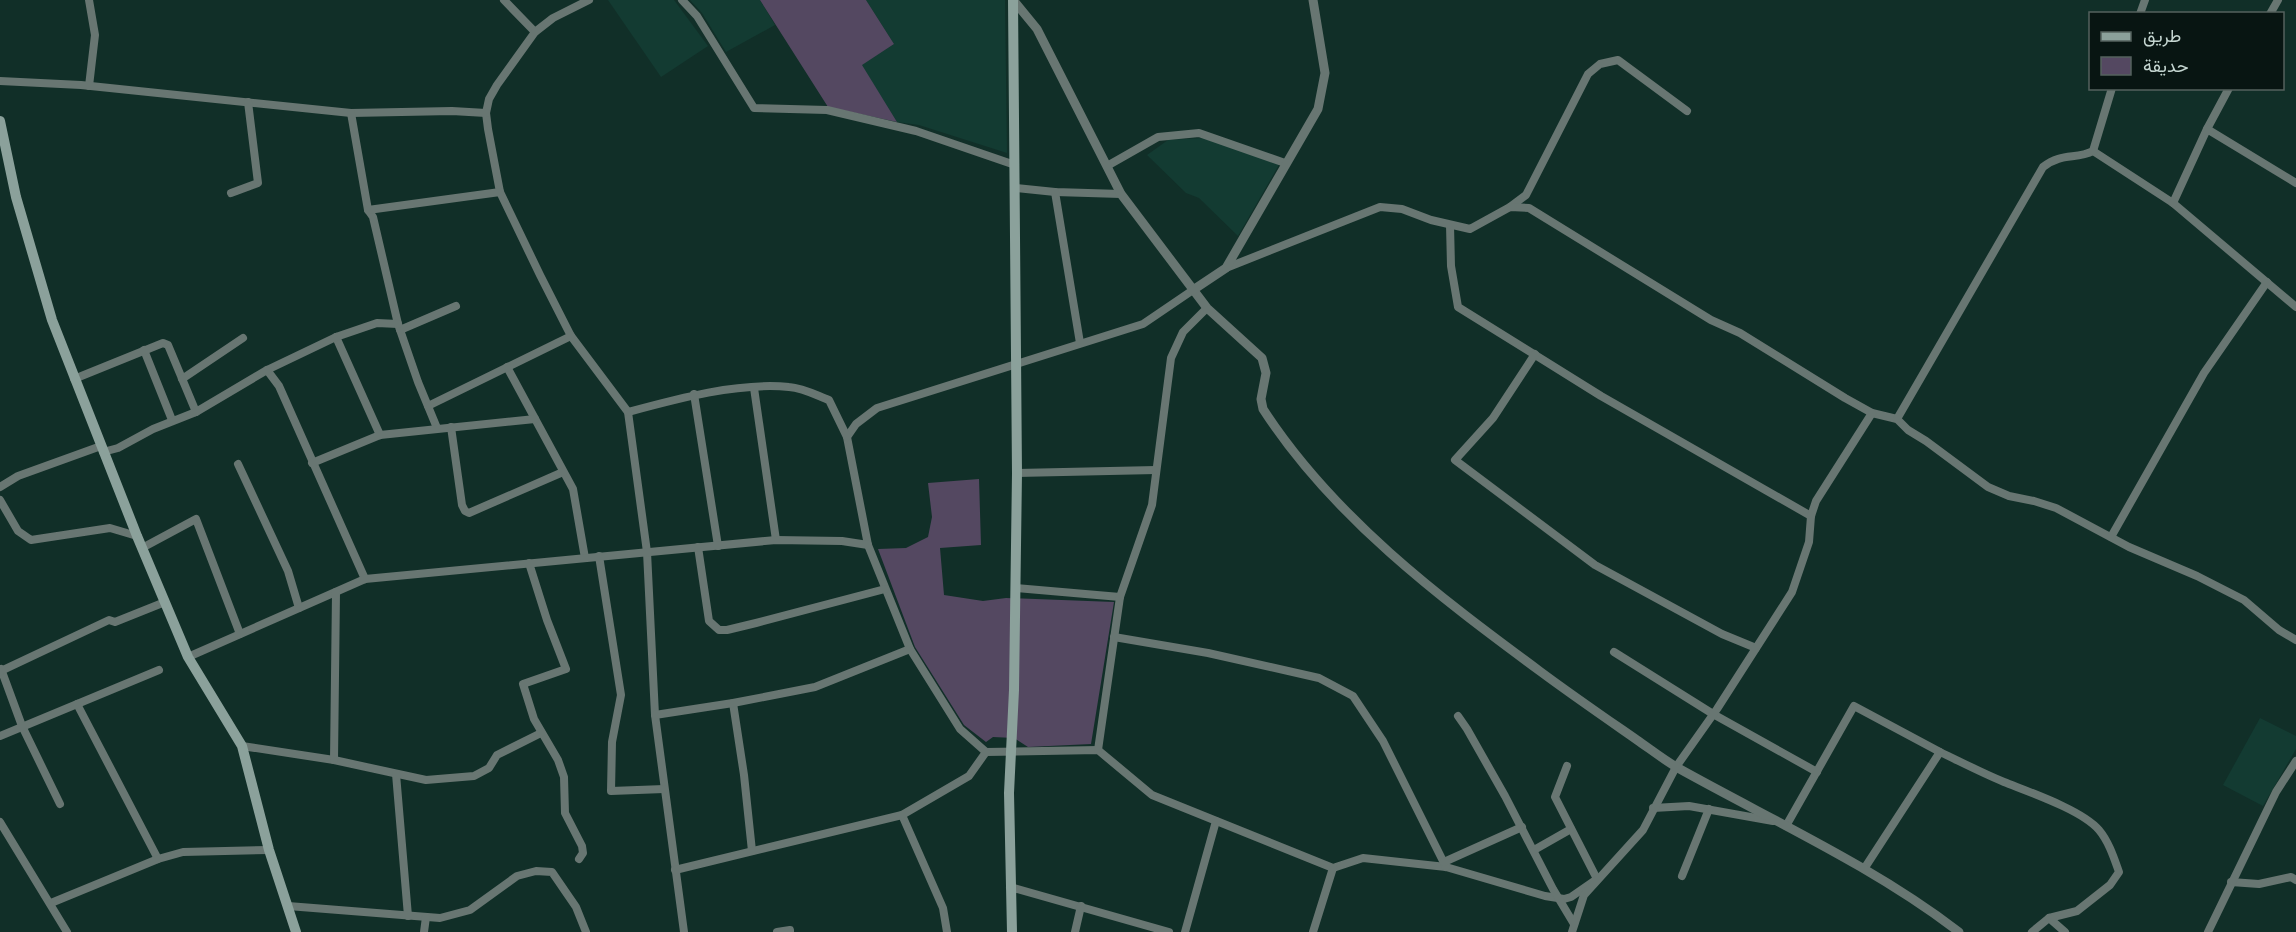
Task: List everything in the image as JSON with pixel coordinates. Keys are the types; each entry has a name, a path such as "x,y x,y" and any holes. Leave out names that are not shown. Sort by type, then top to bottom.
{"main road":[{"path":"1011,932 1009,793 1017,473 1013,1"},
{"path":"0,121 16,197 52,320 137,536 188,657 242,746 269,850 296,932"}],"street":[{"path":"89,0 95,35 89,86"},
{"path":"504,0 535,32"},
{"path":"589,0 553,18 535,32 496,85 489,99 486,113 500,192 571,336 628,412 647,552 655,715 684,932"},
{"path":"682,0 697,16 754,108 827,110 916,131 1015,165"},
{"path":"1226,268 1285,162 1318,109 1325,73 1313,0"},
{"path":"1013,1 1037,29 1121,194 1207,308 1262,358 1266,373 1261,399 1263,409 1336,502 1430,589 1574,698 1676,767 1864,869 1913,898 1959,932"},
{"path":"847,437 855,424 877,408 1143,324 1226,268 1380,207 1402,209 1431,220 1470,229 1510,207 1526,195 1544,164 1588,74 1600,64 1618,60 1687,111"},
{"path":"0,81 89,86 351,113 452,111 486,113"},
{"path":"2093,151 2111,90"},
{"path":"2173,203 2228,90"},
{"path":"231,193 258,183 248,102"},
{"path":"351,113 368,210 373,217 399,327 437,428"},
{"path":"2207,129 2296,183"},
{"path":"1107,166 1158,137 1199,133 1285,162"},
{"path":"2093,151 2173,203 2296,307"},
{"path":"1897,419 2043,167 2059,157 2081,155 2093,151"},
{"path":"1016,188 1121,194"},
{"path":"368,210 500,192"},
{"path":"1055,192 1080,343"},
{"path":"1510,207 1529,208 1711,320 1740,333 1845,398 1872,412 1897,419 1908,430 1988,487 2009,496 2056,508 2110,537 2244,600 2279,630 2296,640"},
{"path":"1450,225 1451,266 1458,307 1611,402 1811,516"},
{"path":"2110,537 2204,373 2267,282"},
{"path":"0,487 18,476 102,449 118,448 172,420 196,412 267,370 336,337 377,323 399,327 456,306"},
{"path":"1098,750 1120,597 1152,505 1171,358 1183,332 1207,308"},
{"path":"428,405 571,336"},
{"path":"336,337 380,435"},
{"path":"182,379 243,338"},
{"path":"74,379 163,342 168,345 196,412"},
{"path":"144,350 172,420"},
{"path":"1535,354 1493,418 1455,460 1595,565 1722,634 1756,648"},
{"path":"507,367 573,489 585,558"},
{"path":"267,370 279,386 365,579"},
{"path":"628,412 694,394 753,388 789,387 829,400 847,437 868,545 910,650 960,729 986,752 1098,750 1152,795 1333,868 1363,858 1445,864 1545,896 1564,899 1571,897 1597,879"},
{"path":"753,388 776,540"},
{"path":"694,394 718,546"},
{"path":"1573,928 1584,895 1643,830 1676,767 1792,592 1809,542 1811,516 1816,501 1872,412"},
{"path":"312,463 380,435 535,419"},
{"path":"450,427 462,505 469,513 563,472"},
{"path":"238,464 288,571 299,608"},
{"path":"1017,473 1156,470"},
{"path":"0,501 18,531 31,540 110,528 137,536"},
{"path":"142,548 196,519 240,634"},
{"path":"188,657 365,579 776,540 842,541 868,545"},
{"path":"698,547 709,621 719,630 756,623 885,589"},
{"path":"599,556 621,695 612,742 611,791 664,789"},
{"path":"529,563 566,669 523,684 528,705 541,733 558,760 564,777 565,813 582,846 583,853 579,859"},
{"path":"1015,588 1120,597"},
{"path":"334,760 336,592"},
{"path":"60,804 22,726 1,669 109,620 115,622 165,602"},
{"path":"1114,637 1319,678 1353,696 1383,741 1445,864"},
{"path":"655,715 815,687 910,650"},
{"path":"1614,652 1713,714 1817,772"},
{"path":"0,736 159,670"},
{"path":"733,703 752,851"},
{"path":"77,704 158,859"},
{"path":"1783,824 1817,772 1854,706 1940,752 2003,782 2048,798 2098,829 2110,849 2119,872 2110,885 2077,910 2049,918 2032,932"},
{"path":"1458,716 1522,827 1573,928"},
{"path":"242,746 334,760 426,780 474,776 489,768 497,755 541,733"},
{"path":"675,870 902,816 969,776 986,752"},
{"path":"1864,869 1940,752"},
{"path":"2208,932 2276,792 2296,761"},
{"path":"1567,766 1555,797 1597,879"},
{"path":"396,774 408,916"},
{"path":"1653,808 1668,806 1709,809 1783,824"},
{"path":"1682,876 1709,809"},
{"path":"902,816 943,908 947,932"},
{"path":"1185,932 1216,821"},
{"path":"0,822 67,932"},
{"path":"1445,864 1522,827"},
{"path":"1534,850 1571,829"},
{"path":"51,903 158,859 183,852 269,850"},
{"path":"1313,932 1333,868"},
{"path":"288,906 440,918 470,910 517,876 536,871 552,872 576,908 586,932"},
{"path":"2231,882 2259,884 2291,878 2296,880"},
{"path":"1010,887 1169,932"},
{"path":"1075,932 1081,906"},
{"path":"424,932 426,917"},
{"path":"2049,918 2065,932"},
{"path":"777,932 790,930 790,932"}],"shaded area":[{"path":"608,0 674,0 708,46 661,77"},
{"path":"690,0 760,0 775,25 726,52 702,13"},
{"path":"866,0 1005,0 1007,153 919,125 897,122 861,65 894,44"},
{"path":"1203,138 1280,163 1238,236 1199,198 1186,193 1147,155 1168,140"},
{"path":"2260,718 2296,736 2296,749 2263,806 2223,785"}],"green space":[{"path":"760,0 866,0 894,44 862,65 897,122 828,107"},
{"path":"979,479 981,545 940,548 944,595 983,601 1006,598 1114,602 1091,744 1028,747 1014,738 993,737 986,742 964,725 915,647 878,549 906,548 928,537 932,517 928,483"}]}
